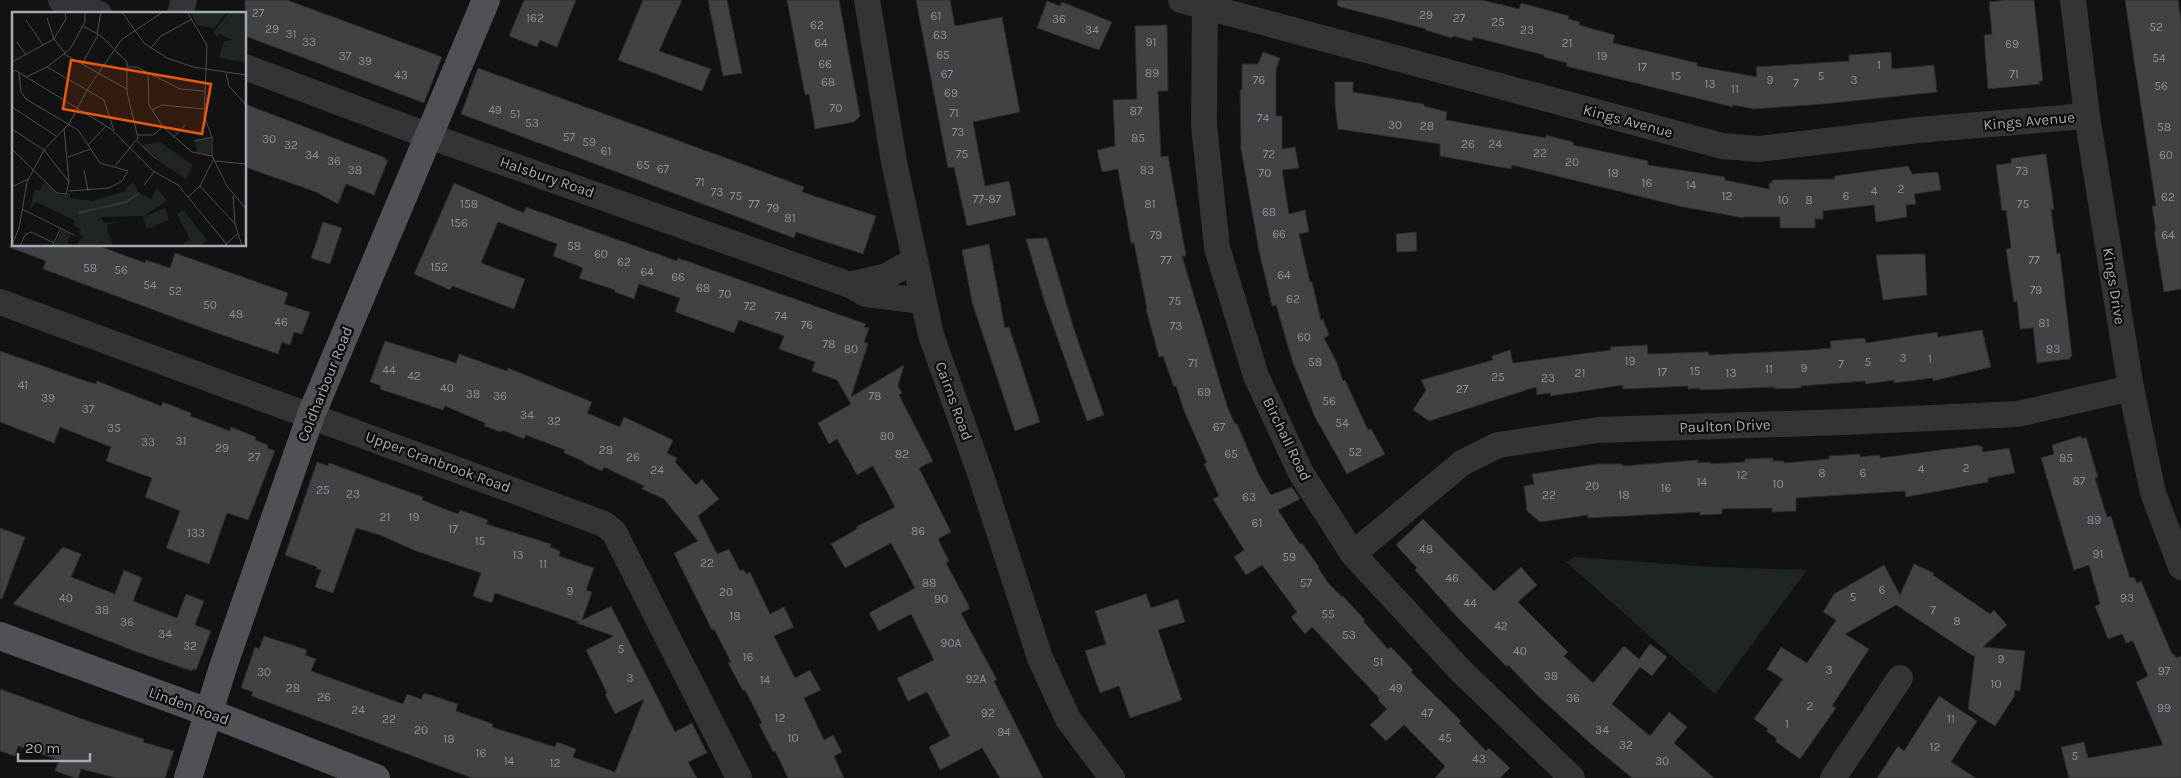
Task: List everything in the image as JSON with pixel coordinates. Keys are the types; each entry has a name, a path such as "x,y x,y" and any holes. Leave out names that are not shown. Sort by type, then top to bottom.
{"main road":[{"name":"Coldharbour Road","path":"188,778 229,652 311,415 486,0"},
{"name":"Linden Road","path":"0,636 210,713 376,778"}],"street":[{"path":"61,0 94,12"},
{"name":"Cairns Road","path":"867,0 894,162 931,335 981,476 1040,658 1068,719 1112,778"},
{"name":"Kings Drive","path":"2073,0 2087,116 2132,388 2154,493 2181,567"},
{"name":"Kings Avenue","path":"1193,3 1722,146 1759,149 1918,130 2087,116"},
{"name":"Birchall Road","path":"1193,3 1217,248 1256,376 1301,473 1353,554 1460,670 1566,776"},
{"name":"Halsbury Road","path":"246,67 429,136 850,285 866,294 923,301"},
{"path":"850,285 888,276 914,260"},
{"name":"Upper Cranbrook Road","path":"0,302 604,524 614,532 739,778"},
{"name":"Paulton Drive","path":"1353,554 1462,463 1498,445 1598,430 2018,414 2132,388"},
{"path":"1832,778 1900,678"}],"shaded area":[{"path":"1575,557 1712,567 1807,570 1715,694 1566,562"}],"building":[{"path":"245,0 287,0 442,57 424,103 246,36"},
{"path":"524,0 576,0 557,47 540,40 537,47 509,36"},
{"path":"643,0 682,0 659,51 711,69 702,91 618,60"},
{"path":"708,0 727,0 742,73 723,76"},
{"path":"787,0 839,0 860,116 854,122 815,129 809,94 805,95"},
{"path":"916,0 950,0 955,26 1002,17 1020,112 973,122 985,186 1009,181 1016,215 967,226 954,167 948,168"},
{"path":"1338,0 1482,0 1519,9 1521,3 1569,16 1568,19 1580,22 1579,25 1615,35 1613,43 1697,63 1697,66 1757,77 1756,67 1849,61 1849,55 1891,52 1892,69 1934,65 1937,92 1823,104 1754,109 1733,105 1733,107 1566,66 1567,63 1544,57 1544,55 1473,37 1472,41 1453,36 1452,38 1426,29 1341,7 1337,5"},
{"path":"2034,0 2043,81 2039,81 2040,84 1988,89 1984,35 1992,34 1989,2"},
{"path":"2125,0 2178,0 2181,20 2181,289 2164,292 2154,231 2156,231 2152,206 2156,206"},
{"path":"1047,1 1060,6 1062,2 1112,22 1099,50 1037,28"},
{"path":"1167,25 1168,91 1158,91 1161,157 1168,156 1186,256 1182,256 1227,406 1259,475 1271,495 1292,487 1300,499 1278,510 1329,584 1365,620 1363,621 1388,649 1391,647 1413,670 1411,672 1461,721 1459,723 1486,751 1489,748 1510,768 1500,778 1435,778 1445,766 1404,725 1386,741 1370,725 1387,709 1378,700 1379,698 1312,627 1305,634 1291,617 1297,612 1262,565 1246,575 1234,557 1244,550 1213,499 1219,496 1204,464 1207,463 1184,411 1176,386 1174,387 1163,356 1159,357 1146,309 1134,243 1131,243 1118,169 1102,172 1097,150 1115,146 1113,100 1137,99 1135,26"},
{"path":"1263,52 1280,58 1276,70 1276,116 1282,116 1282,149 1295,147 1299,168 1282,170 1289,214 1305,210 1309,232 1299,234 1321,320 1323,319 1329,335 1324,338 1368,430 1371,429 1385,454 1347,474 1315,417 1293,363 1276,305 1272,306 1259,251 1241,149 1240,90 1242,90 1242,64 1258,64"},
{"path":"478,68 804,187 802,192 876,216 863,254 796,232 794,238 461,114"},
{"path":"1335,82 1353,82 1353,92 1424,104 1424,106 1447,112 1446,120 1546,138 1546,135 1573,142 1573,145 1648,161 1648,165 1725,177 1725,180 1769,189 1769,183 1772,183 1772,180 1835,179 1834,176 1908,166 1912,174 1938,172 1941,190 1914,194 1916,204 1906,205 1907,217 1876,222 1874,205 1823,211 1823,219 1815,219 1815,228 1780,228 1780,217 1744,218 1683,207 1512,165 1511,169 1440,156 1440,144 1338,129 1335,106"},
{"path":"246,104 388,160 374,195 346,184 338,204 316,192 246,167"},
{"path":"2046,154 2054,209 2051,209 2057,254 2060,253 2072,356 2070,359 2037,363 2033,328 2020,329 2017,301 2014,302 2006,249 2011,248 2006,210 2002,211 1996,165 2011,163 2013,158"},
{"path":"454,183 524,213 526,207 677,261 678,258 866,324 864,327 869,328 864,342 868,344 851,397 904,365 898,386 902,393 899,395 933,461 919,468 951,532 938,539 949,561 946,563 969,606 969,609 961,613 997,680 994,681 1043,778 1000,778 982,748 940,770 929,747 950,736 927,692 908,701 897,678 934,660 911,614 879,631 869,613 915,588 891,543 845,568 831,544 857,529 856,527 895,507 873,466 857,475 837,439 829,444 818,423 851,404 837,380 812,371 815,362 779,349 784,336 739,320 734,333 675,312 680,298 639,284 634,299 615,292 615,290 579,278 583,268 553,256 557,244 498,222 481,263 525,279 514,309 452,286 450,290 414,274"},
{"path":"323,222 342,228 330,264 311,258"},
{"path":"1416,232 1417,251 1397,252 1396,234"},
{"path":"1047,238 1074,329 1104,415 1087,421 1045,303 1026,239"},
{"path":"989,244 1005,328 1009,327 1040,422 1015,431 972,302 962,250"},
{"path":"10,245 100,246 145,263 146,260 170,268 175,253 288,293 284,304 310,312 302,334 294,332 290,345 282,342 278,354 43,269 46,261 9,247"},
{"path":"1925,254 1927,295 1883,300 1876,255"},
{"path":"1982,330 1991,367 1933,381 1933,378 1894,383 1894,380 1866,384 1865,381 1801,386 1801,388 1775,389 1774,387 1700,390 1700,388 1688,389 1688,386 1623,389 1623,385 1551,396 1550,393 1537,395 1536,387 1429,421 1413,410 1426,390 1421,380 1493,360 1492,356 1510,350 1513,363 1611,350 1610,347 1647,345 1648,354 1708,352 1709,355 1810,350 1831,348 1830,341 1865,338 1866,343 1937,332 1938,337"},
{"path":"385,341 456,363 459,354 507,371 508,368 592,402 587,413 620,427 624,417 673,440 667,453 677,458 675,462 696,485 702,479 719,499 698,516 717,554 729,549 740,571 743,569 746,574 750,572 770,614 784,607 794,627 774,636 795,678 810,670 821,690 804,698 824,740 833,735 842,752 834,756 844,778 788,778 759,724 762,723 728,663 731,662 714,629 712,630 674,553 698,541 664,499 642,489 644,486 604,467 602,471 584,463 564,453 565,450 526,435 524,439 502,430 501,432 484,426 485,423 445,406 443,410 380,389 381,386 370,382"},
{"path":"0,351 83,380 96,384 97,381 161,406 163,402 191,413 190,416 230,431 231,427 256,437 255,440 268,445 267,448 275,451 248,520 227,513 209,564 166,548 180,511 145,497 152,478 106,461 111,447 60,427 54,443 0,422"},
{"path":"2081,436 2082,439 2086,437 2098,477 2095,478 2107,517 2111,516 2130,578 2134,577 2137,583 2141,581 2172,654 2176,658 2181,656 2181,778 2069,778 2061,747 2084,742 2088,758 2163,745 2136,682 2148,676 2133,641 2126,643 2122,634 2108,639 2095,606 2100,604 2089,565 2074,570 2041,458 2054,454 2052,445"},
{"path":"1979,445 1979,447 1982,446 1983,452 2009,448 2015,473 1988,478 1988,482 1906,497 1905,491 1796,498 1796,511 1772,512 1772,508 1722,509 1722,514 1700,515 1700,512 1588,518 1588,515 1540,522 1527,511 1524,486 1534,484 1532,474 1598,464 1622,464 1623,466 1698,460 1698,463 1710,462 1710,464 1745,462 1745,459 1773,458 1773,461 1784,461 1784,463 1829,459 1829,456 1860,454 1860,457 1880,455 1880,458"},
{"path":"317,462 328,466 329,463 423,497 422,500 458,514 460,510 488,520 486,524 551,544 550,547 560,551 559,556 594,568 586,590 592,592 582,620 611,606 675,732 692,723 707,753 688,762 697,778 472,778 251,696 253,692 241,688 255,647 259,649 264,636 307,650 305,655 316,659 311,671 403,704 407,694 421,699 424,693 458,704 456,711 493,724 492,727 555,747 557,742 576,749 573,757 615,772 644,699 615,714 605,694 607,693 586,650 614,636 495,593 492,603 473,596 481,573 416,551 380,535 356,528 333,593 315,587 321,570 285,555"},
{"path":"1423,519 1494,591 1521,567 1537,585 1518,602 1568,652 1564,656 1593,683 1624,646 1639,659 1650,644 1667,657 1652,676 1640,667 1612,704 1650,736 1669,712 1687,727 1674,743 1714,778 1632,778 1591,744 1538,696 1508,665 1507,667 1458,618 1415,570 1417,568 1396,545"},
{"path":"0,528 25,537 2,599 0,599"},
{"path":"63,547 81,554 71,577 115,594 124,570 142,578 133,601 177,618 186,594 204,601 195,625 211,631 196,670 193,669 192,671 137,652 13,604"},
{"path":"1914,564 1934,573 1933,575 1990,614 1994,610 2007,625 1983,647 2025,651 2020,691 2015,690 2014,697 1995,726 1968,709 1975,655 1973,656 1896,605 1845,634 1869,649 1832,706 1836,708 1800,759 1775,741 1777,739 1766,731 1768,729 1754,719 1783,679 1767,669 1781,647 1807,663 1836,620 1823,612 1834,594 1884,565 1900,595"},
{"path":"1146,594 1151,608 1178,599 1185,622 1158,630 1182,700 1130,718 1119,686 1100,693 1085,651 1106,644 1095,611"},
{"path":"0,689 144,739 143,742 174,751 165,778 116,778 81,769 78,778 75,778 55,771 59,760 18,746 15,756 0,751"},
{"path":"1939,696 1977,721 1951,762 1976,778 1877,778 1898,746 1904,751"}]}
